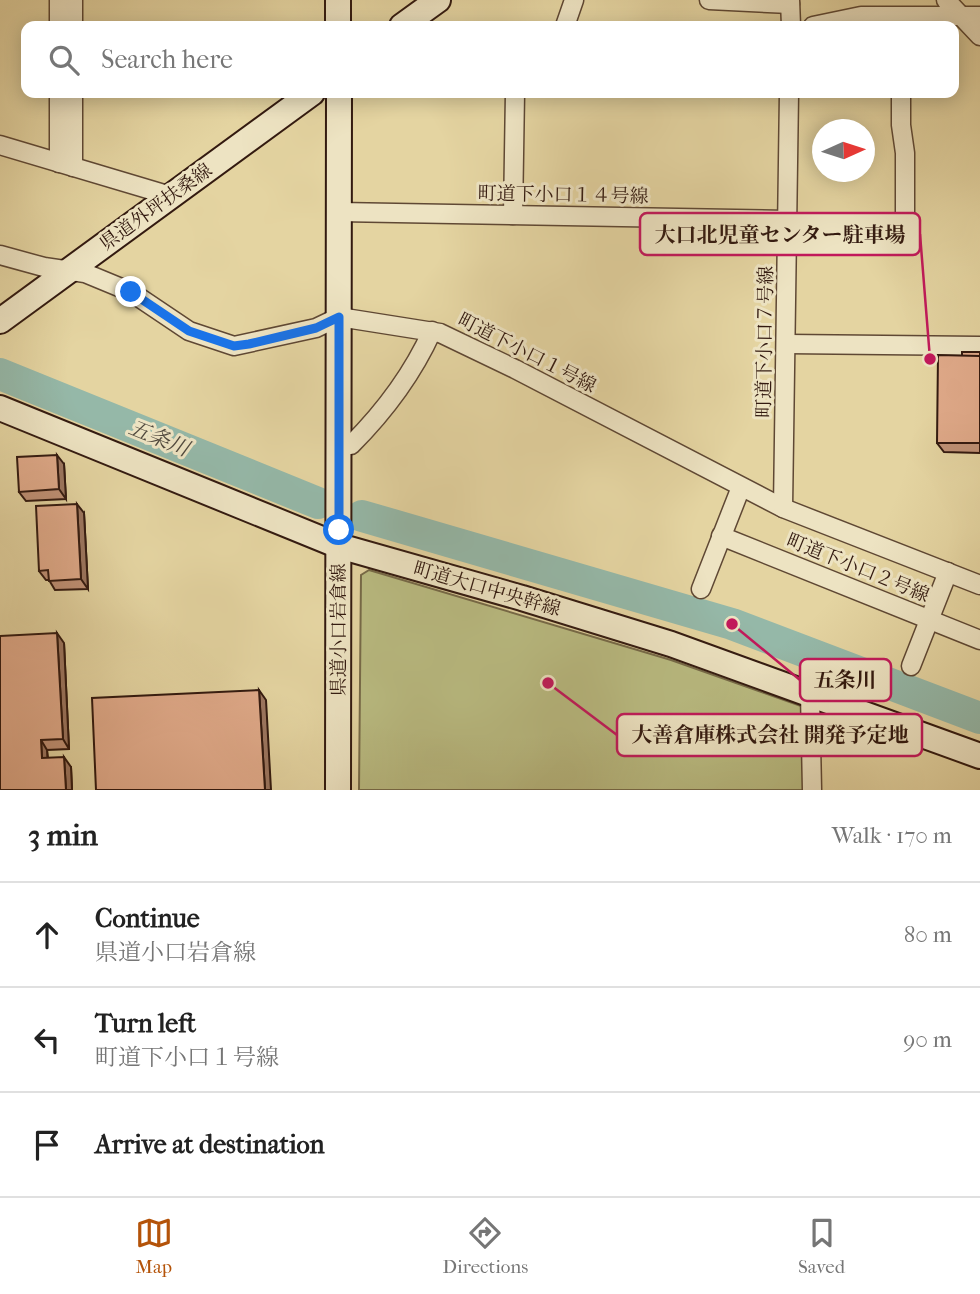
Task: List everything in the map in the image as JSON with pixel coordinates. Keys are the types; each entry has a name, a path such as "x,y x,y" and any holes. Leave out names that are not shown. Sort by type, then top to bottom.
{"main road":[{"path":"338,0 338,21"},
{"path":"409,21 438,0"},
{"name":"県道外坪扶桑線","path":"0,321 305,98"},
{"name":"県道小口岩倉線","path":"338,98 338,790"},
{"name":"町道大口中央幹線","path":"0,408 339,538 671,644 980,757"}],"street":[{"path":"59,0 59,21"},
{"path":"73,0 73,21"},
{"path":"567,21 574,0"},
{"path":"709,0 790,2 791,21"},
{"path":"946,0 980,36"},
{"path":"827,21 863,8 899,21"},
{"path":"910,21 959,15 980,16"},
{"path":"59,98 66,165"},
{"path":"66,165 73,98"},
{"path":"513,215 515,98"},
{"name":"町道下小口７号線","path":"783,508 789,98"},
{"path":"901,98 905,153 905,223"},
{"path":"0,145 171,195"},
{"name":"町道下小口１４号線","path":"339,212 787,220"},
{"path":"0,255 44,267 85,273 131,292 189,331 234,346 316,328 339,317"},
{"name":"町道下小口１号線","path":"339,317 440,332 783,508 980,585"},
{"path":"339,445 351,445 389,402 432,331"},
{"path":"787,344 980,346"},
{"path":"701,589 741,487"},
{"name":"町道下小口２号線","path":"721,536 980,640"},
{"path":"911,666 948,572"},
{"path":"810,694 812,790"}],"lane":[{"path":"787,220 905,223"}],"green space":[{"path":"369,570 671,660 801,706 804,790 359,790 361,575"}],"building":[{"path":"962,352 980,352 980,356 962,356"},
{"path":"938,355 980,356 980,443 937,443"},
{"path":"57,455 59,489 19,492 17,457"},
{"path":"77,504 81,579 49,581 48,570 39,571 36,506"},
{"path":"57,633 63,739 41,740 42,758 64,757 66,790 0,790 0,636"},
{"path":"259,690 265,790 96,790 92,698"}],"waterway":[{"name":"五条川","path":"0,374 318,503"},
{"name":"五条川","path":"362,516 732,624 980,718"}],"place":[{"name":"大口北児童センター駐車場","path":"930,359"},
{"name":"五条川","path":"732,624"},
{"name":"大善倉庫株式会社 開発予定地","path":"548,683"}],"route":[{"path":"131,292 189,331 234,346 316,328 339,317 339,530"}]}
